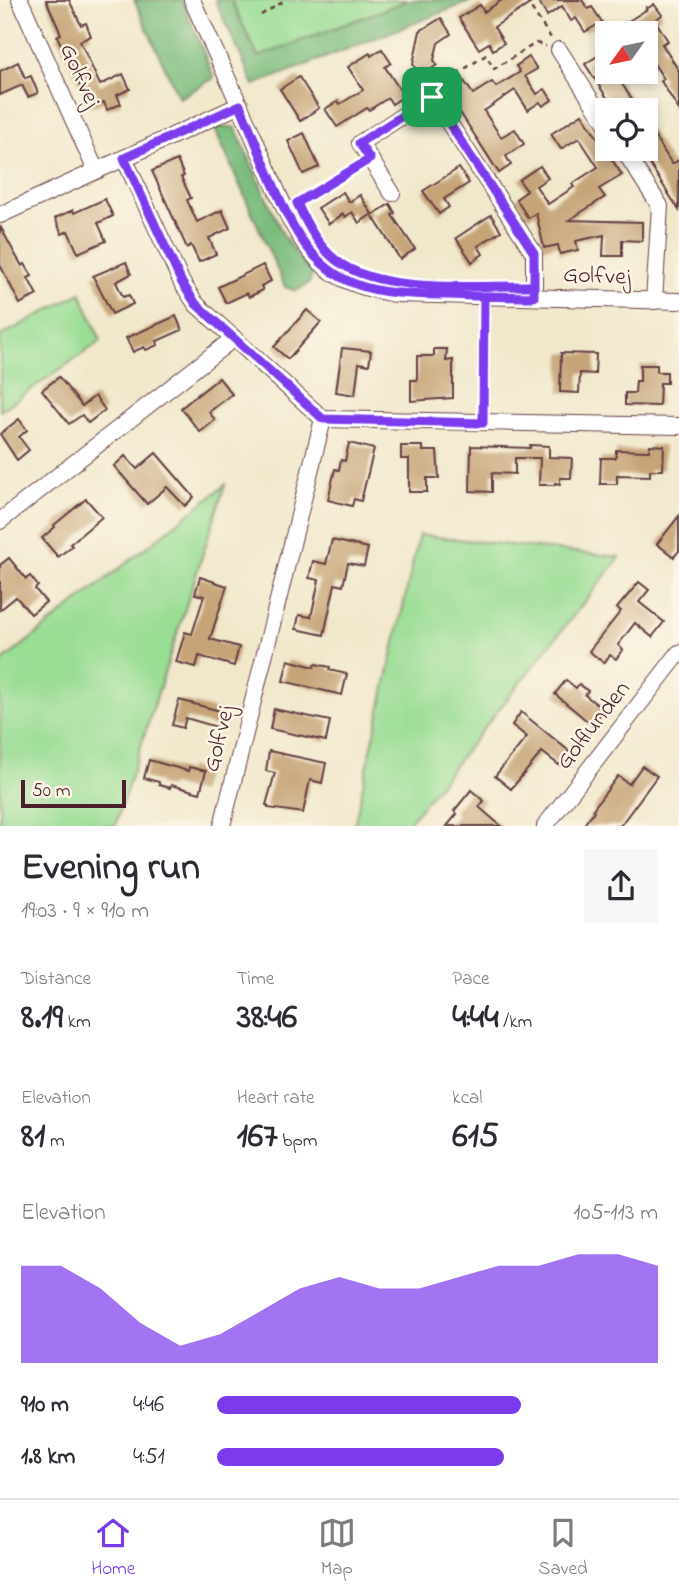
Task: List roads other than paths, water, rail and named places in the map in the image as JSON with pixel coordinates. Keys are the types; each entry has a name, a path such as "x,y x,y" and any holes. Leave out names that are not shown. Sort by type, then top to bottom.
{"street":[{"name":"Golfvej","path":"20,0 96,171"},
{"name":"Golfvej","path":"192,0 292,223 313,253 335,274 350,283 395,295 679,301"},
{"path":"559,50 595,106"},
{"path":"392,192 359,143 432,97 534,253 534,297"},
{"path":"0,215 240,105"},
{"path":"124,158 182,283 196,304 323,419 679,426"},
{"path":"631,161 660,206 654,301"},
{"path":"0,521 234,338"},
{"name":"Golfvej","path":"222,826 323,419"},
{"name":"Golflunden","path":"545,826 679,653"}]}
